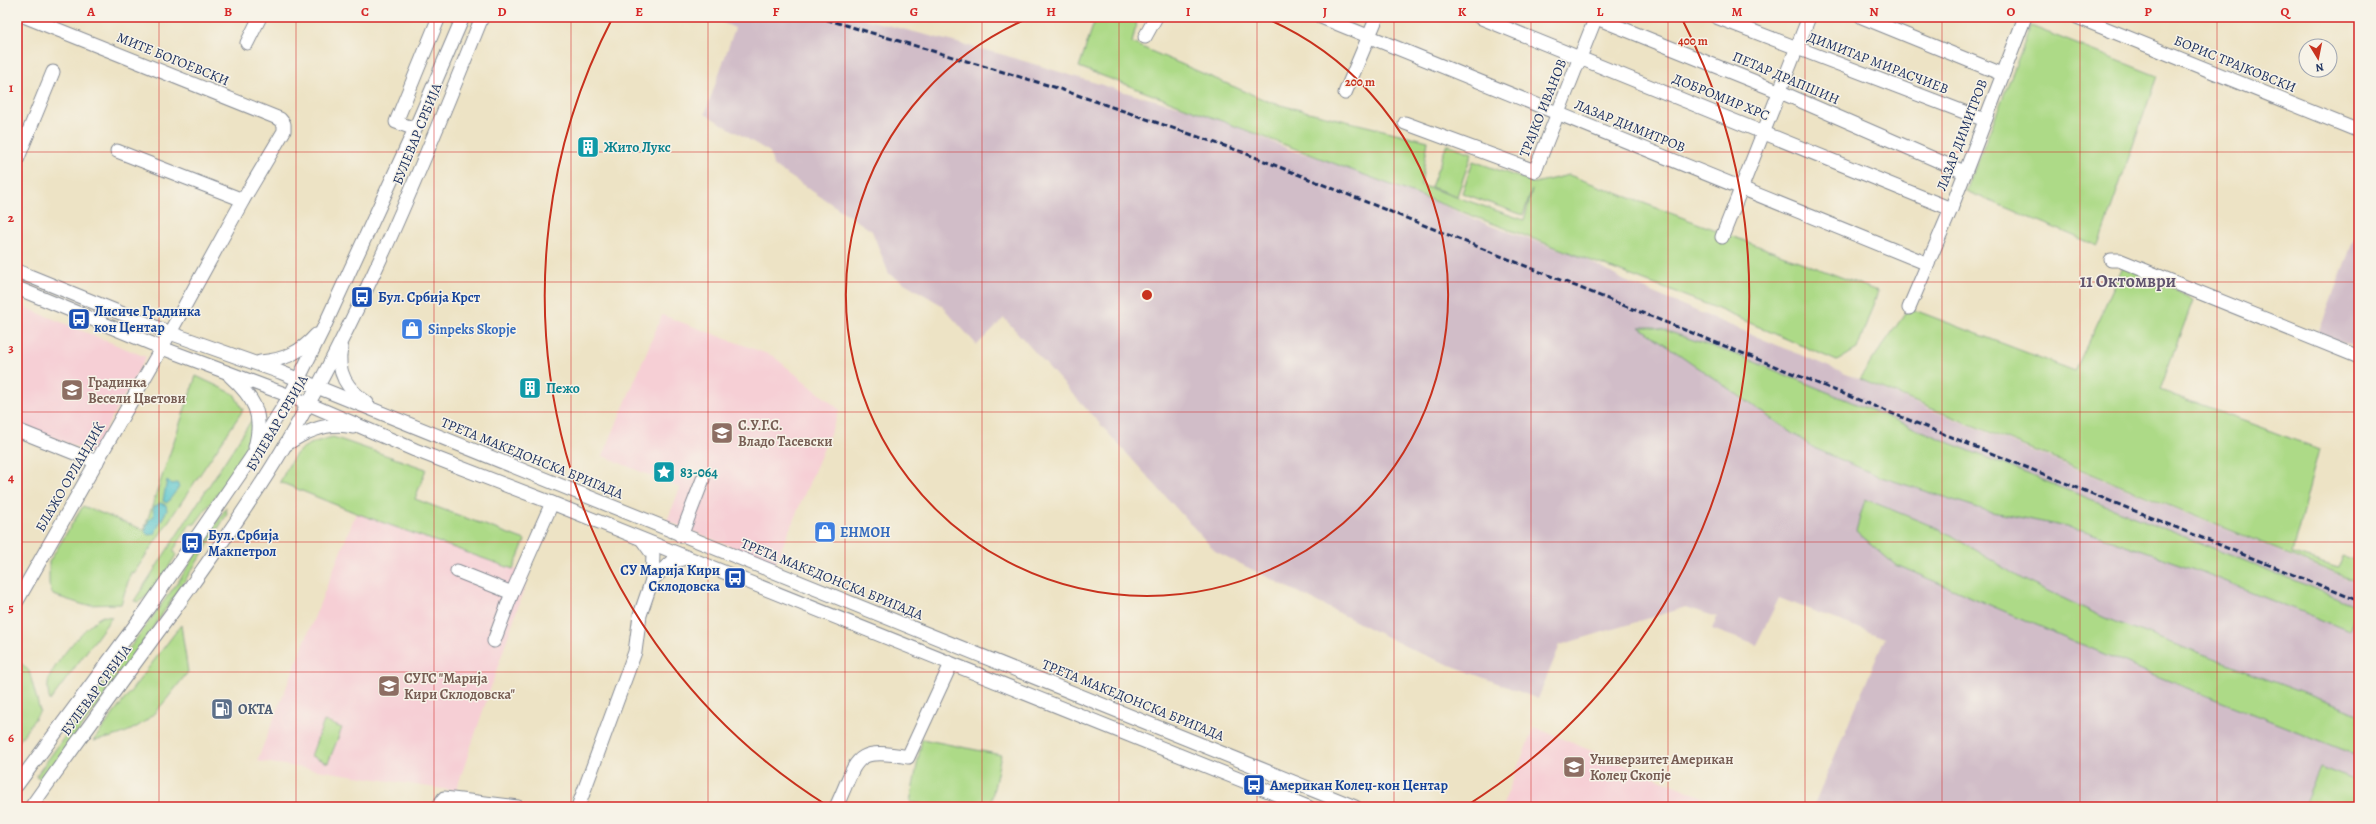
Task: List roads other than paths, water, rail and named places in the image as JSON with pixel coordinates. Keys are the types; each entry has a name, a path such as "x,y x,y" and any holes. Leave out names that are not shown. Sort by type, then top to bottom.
{"street":[{"name":"МИТЕ БОГОЕВСКИ","path":"26,17 280,120 284,124"},
{"path":"247,43 260,17"},
{"path":"415,129 396,122 439,17"},
{"name":"БУЛЕВАР СРБИЈА","path":"17,785 52,735 118,650 251,458 290,396 324,327 415,129 463,17"},
{"name":"БУЛЕВАР СРБИЈА","path":"31,807 220,544 286,444 343,336 418,175 482,17"},
{"path":"1145,37 1156,17"},
{"name":"ЛАЗАР ДИМИТРОВ","path":"1320,17 1741,189 1768,197 1928,264"},
{"path":"1345,93 1370,37 1377,17"},
{"name":"ДОБРОМИР ХРС","path":"1479,17 1951,209"},
{"name":"ТРАЈКО ИВАНОВ","path":"1405,123 1536,171 1595,17"},
{"name":"ПЕТАР ДРАПШИН","path":"1595,17 1778,91 1964,172"},
{"name":"ДИМИТАР МИРАСЧИЕВ","path":"1716,17 1795,49 1985,120"},
{"path":"1722,237 1808,17"},
{"path":"1862,17 2002,74"},
{"name":"ЛАЗАР ДИМИТРОВ","path":"1909,308 1951,209 2025,17"},
{"name":"БОРИС ТРАЈКОВСКИ","path":"2077,17 2359,131"},
{"path":"17,160 53,72"},
{"name":"БЛАЖО ОРЛАНДИЌ","path":"17,601 162,348 243,200 284,131 284,124"},
{"path":"117,151 243,200"},
{"path":"2111,260 2116,259 2359,357"},
{"name":"ТРЕТА МАКЕДОНСКА БРИГАДА","path":"17,271 170,333 298,379 681,536 1355,807"},
{"path":"17,288 162,348 290,396 374,432 686,558 1308,807"},
{"path":"181,313 194,341"},
{"path":"256,363 277,360 294,354 324,327"},
{"path":"343,336 339,362 343,378 354,393 383,415"},
{"path":"226,372 249,396 257,414 258,434 251,458"},
{"path":"286,444 313,430 330,426 348,426 374,432"},
{"path":"17,430 97,462"},
{"path":"681,536 703,480"},
{"path":"494,641 512,592 552,503"},
{"path":"578,807 632,661 640,615 652,580 653,555 643,540"},
{"path":"652,580 671,562 686,558"},
{"path":"457,571 512,592"},
{"path":"836,807 859,759 867,754 882,752 908,758 951,664"},
{"path":"438,807 444,798 518,807"}],"water":[{"path":"167,480 172,484 177,483 179,487 167,503 163,501"},
{"path":"160,503 166,505 167,510 154,534 148,535 145,532 149,520 154,516 153,508"}],"railway":[{"path":"818,17 1054,87 1242,152 2359,601"}],"place":[{"name":"Жито Лукс","path":"588,147"},
{"name":"Бул. Србија Крст","path":"362,297"},
{"name":"Лисиче Градинка кон Центар","path":"79,319"},
{"name":"Sinpeks Skopje","path":"412,329"},
{"name":"Пежо","path":"530,388"},
{"name":"Градинка Весели Цветови","path":"72,390"},
{"name":"С.У.Г.С. Владо Тасевски","path":"722,433"},
{"name":"83-064","path":"664,472"},
{"name":"ЕНМОН","path":"825,532"},
{"name":"Бул. Србија Макпетрол","path":"192,543"},
{"name":"СУ Марија Кири Склодовска","path":"735,578"},
{"name":"СУГС \"Марија Кири Склодовска\"","path":"389,686"},
{"name":"ОКТА","path":"222,709"},
{"name":"Универзитет Американ Колеџ Скопје","path":"1574,767"},
{"name":"Американ Колеџ-кон Центар","path":"1254,785"}],"district":[{"name":"11 Октомври","path":"2128,281"}]}
